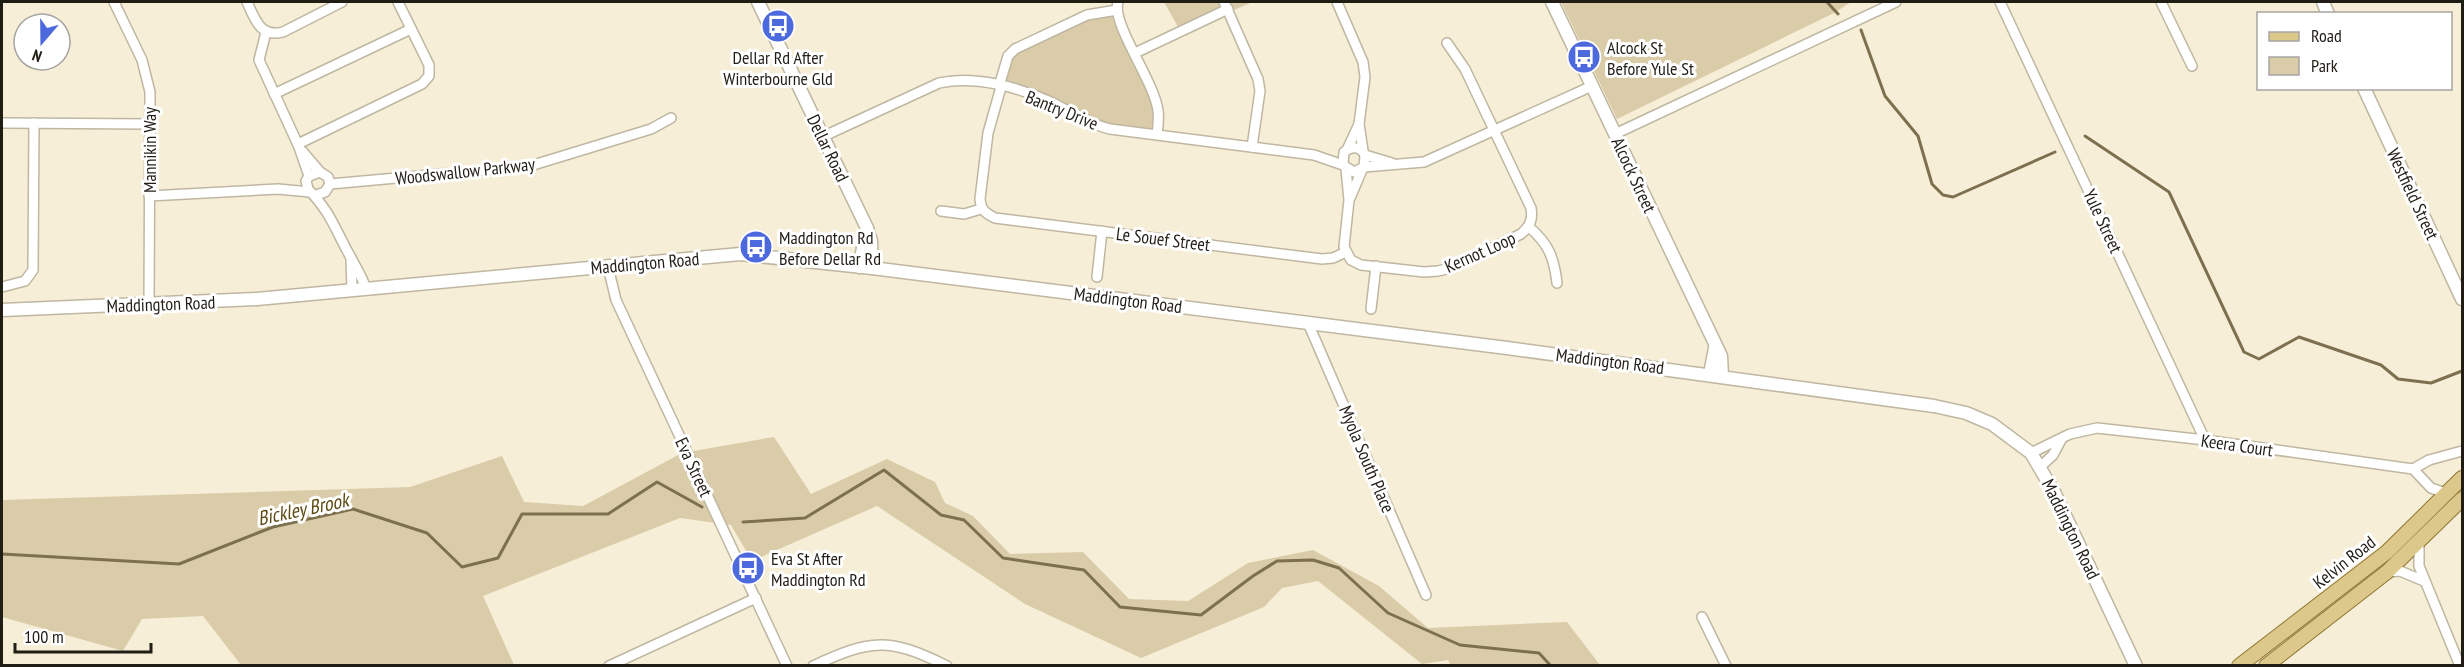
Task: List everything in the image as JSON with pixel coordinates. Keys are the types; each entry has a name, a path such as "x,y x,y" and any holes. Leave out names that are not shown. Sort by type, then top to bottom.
{"main road":[{"name":"Dellar Road","path":"758,2 867,228 871,242 866,267"},
{"name":"Alcock Street","path":"1552,2 1715,348 1721,356 1716,375"},
{"name":"Westfield Street","path":"2365,90 2463,299"},
{"name":"Maddington Road","path":"2,310 149,305 352,291 740,254 866,267 1308,323 1716,375 1934,406 1966,413 1992,424 2031,453 2040,467 2136,666"},
{"name":"Kelvin Road","path":"2240,666 2387,552 2445,493 2463,478"},
{"name":"Kelvin Road","path":"2266,666 2387,572 2463,499"},
{"path":"2320,603 2321,624"},
{"name":"Maddington Road","path":"2125,640 2145,666"}],"street":[{"name":"Mannikin Way","path":"114,2 147,77 150,124 149,305"},
{"path":"247,2 259,27 266,32 283,32 342,2"},
{"path":"298,145 422,84 429,76 429,65 399,2"},
{"path":"1337,2 1363,62 1365,77 1359,124 1364,153 1363,168 1349,200"},
{"path":"1615,134 1896,2"},
{"name":"Yule Street","path":"2000,2 2205,440"},
{"path":"2161,2 2192,66"},
{"path":"1135,53 1226,5 1258,79 1260,91 1252,147"},
{"path":"981,209 980,199 988,134 1008,56 1015,49 1087,15 1117,6 1158,111 1157,134"},
{"path":"274,94 411,29"},
{"path":"266,32 259,60 298,145 322,185 333,219 351,258 361,271 366,289"},
{"name":"Kernot Loop","path":"1346,252 1356,262 1425,272 1438,271 1521,234 1528,227 1533,216 1531,208 1465,69 1447,43"},
{"name":"Bantry Drive","path":"822,137 939,83 956,79 975,80 1050,102 1101,127 1314,155 1344,167"},
{"path":"1344,167 1354,172 1363,168 1424,162 1592,86"},
{"name":"Woodswallow Parkway","path":"149,196 278,189 539,164 651,129 671,118"},
{"path":"2,123 150,124"},
{"path":"2,287 25,281 33,270 34,123"},
{"path":"1346,252 1344,242 1349,200 1344,167 1346,151 1359,124"},
{"path":"298,145 307,179 322,185"},
{"path":"1346,151 1356,148 1395,164"},
{"name":"Bantry Drive","path":"1314,155 1346,151"},
{"name":"Woodswallow Parkway","path":"278,189 307,179 322,185"},
{"name":"Le Souef Street","path":"941,211 964,214 981,209 995,218 1322,259 1333,258 1346,252"},
{"path":"1528,227 1543,239 1551,251 1557,284"},
{"path":"1097,277 1102,231"},
{"path":"351,258 352,291"},
{"path":"1371,309 1376,266"},
{"name":"Eva Street","path":"608,267 616,300 788,666"},
{"name":"Myola South Place","path":"1308,323 1426,596"},
{"name":"Keera Court","path":"2031,453 2044,445 2080,431 2097,428 2205,440 2413,470"},
{"path":"2040,467 2053,454 2061,440"},
{"path":"2445,493 2431,488 2413,470 2429,460 2463,452"},
{"path":"2419,542 2419,566 2460,666"},
{"path":"2387,572 2400,571 2424,581"},
{"path":"609,666 756,598"},
{"path":"1702,617 1726,666"},
{"path":"813,666 837,654 875,643 917,651 946,666"}],"green space":[{"path":"1164,2 1253,2 1181,32"},
{"path":"1561,2 1851,2 1834,13 1617,119"},
{"path":"1103,10 1117,10 1158,111 1157,134 1126,131 999,86 1008,56"},
{"path":"774,437 811,494 887,459 935,482 945,503 973,516 1010,554 1083,552 1129,599 1188,601 1248,563 1313,550 1379,586 1428,628 1567,622 1600,665 1451,666 1448,660 1422,664 1318,581 1282,588 1264,607 1141,658 1025,604 877,506 752,561 731,525 680,518 483,596 514,665 241,665 203,616 142,619 123,651 2,617 2,500 410,487 502,456 524,502 583,506 682,453"}],"waterway":[{"path":"1827,2 1838,14"},
{"path":"1861,30 1885,96 1918,136 1932,184 1943,195 1953,197 2055,152"},
{"path":"2085,136 2169,192 2244,352 2259,359 2299,337 2381,365 2398,379 2431,383 2462,371"},
{"name":"Bickley Brook","path":"743,522 805,518 884,470 941,515 964,520 1003,558 1084,570 1120,607 1201,615 1277,561 1313,560 1339,568 1388,613 1460,645 1539,653 1551,666"},
{"name":"Bickley Brook","path":"2,554 179,564 273,527 353,509 427,533 462,567 498,558 522,514 608,514 657,482 702,507"}],"place":[{"name":"Dellar Rd After Winterbourne Gld","path":"778,26"},
{"name":"Alcock St Before Yule St","path":"1584,57"},
{"name":"Maddington Rd Before Dellar Rd","path":"756,247"},
{"name":"Eva St After Maddington Rd","path":"748,568"}]}
